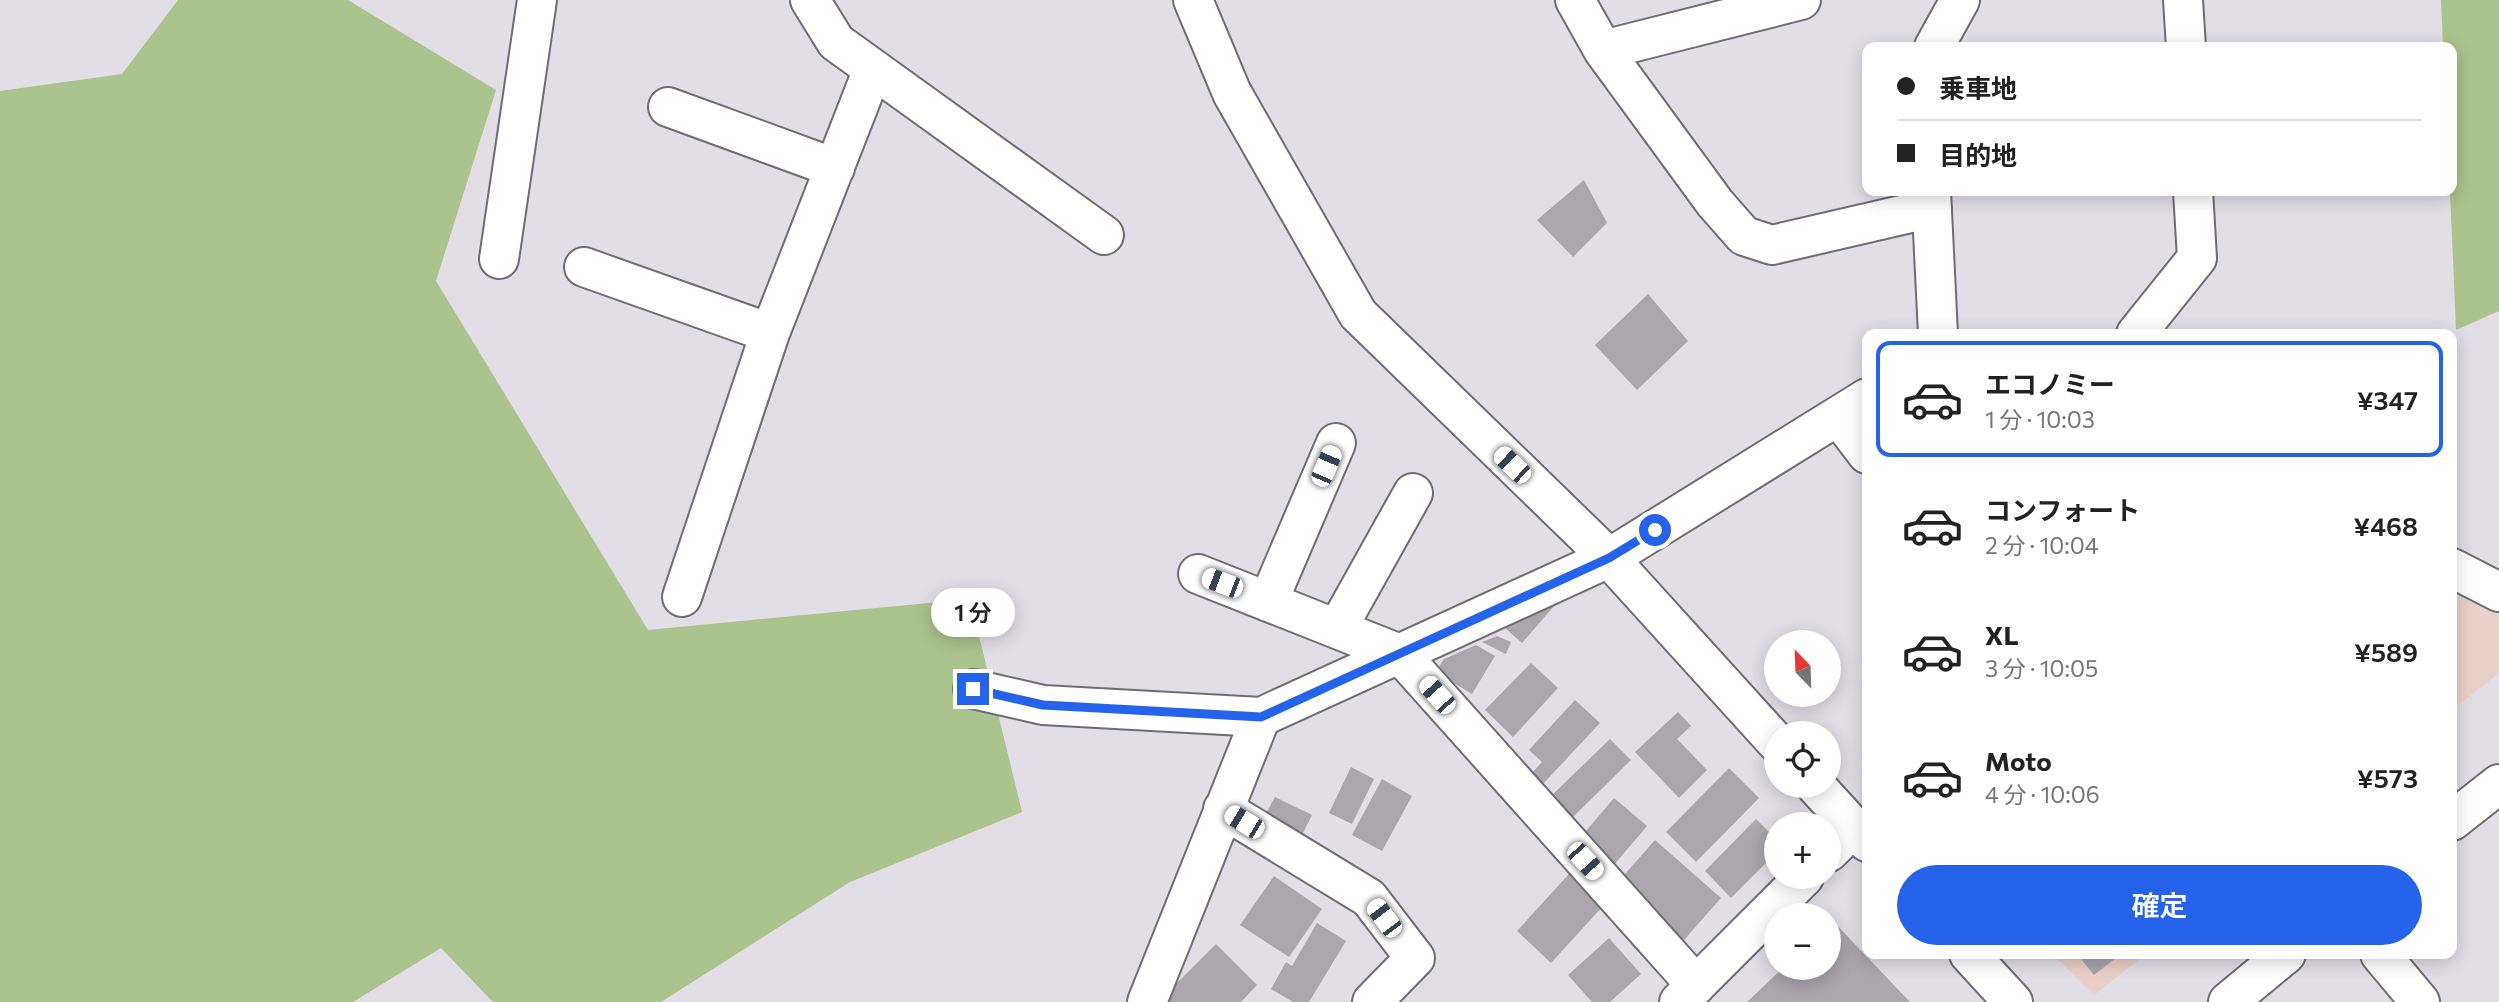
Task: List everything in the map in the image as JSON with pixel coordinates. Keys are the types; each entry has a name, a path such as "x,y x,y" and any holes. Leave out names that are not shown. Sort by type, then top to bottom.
{"street":[{"path":"499,259 537,0"},
{"path":"810,0 836,42 1104,236"},
{"path":"1193,0 1232,93 1358,314 1609,558 1764,729"},
{"path":"1575,0 1603,50 1715,203 1744,236 1772,245 1932,200 1938,329"},
{"path":"1603,50 1801,0"},
{"path":"1937,42 1960,0"},
{"path":"2183,0 2186,42"},
{"path":"682,597 770,332 873,69"},
{"path":"668,107 835,167"},
{"path":"2140,329 2197,258 2193,196"},
{"path":"584,267 770,332"},
{"path":"973,689 1043,705 1261,717 1609,558 1853,407 1862,437"},
{"path":"1268,602 1336,443"},
{"path":"1337,629 1413,493"},
{"path":"2457,571 2499,592"},
{"path":"1198,574 1400,654 1687,993 1792,889"},
{"path":"1147,1002 1261,717"},
{"path":"2457,817 2499,784"},
{"path":"1824,798 1850,840"},
{"path":"1223,809 1369,898 1415,958 1371,1002"},
{"path":"1974,959 2013,1002"},
{"path":"2228,1002 2280,959"},
{"path":"2384,959 2420,1002"}],"shaded area":[{"path":"2457,595 2499,615 2499,673 2457,706"},
{"path":"2058,959 2140,959 2094,995"}],"green space":[{"path":"178,0 348,0 496,90 436,281 648,630 970,599 1022,812 850,882 661,1002 493,1002 441,948 353,1002 0,1002 0,91 122,74"},
{"path":"2441,0 2499,0 2499,311 2457,330 2450,196 2457,196 2457,42 2443,42"}],"building":[{"path":"1584,180 1607,223 1573,257 1537,220"},
{"path":"1648,294 1688,341 1637,390 1595,345"},
{"path":"1555,605 1522,643 1505,628"},
{"path":"1497,636 1511,642 1506,654 1482,642"},
{"path":"1476,645 1495,656 1472,694 1436,672 1444,659"},
{"path":"1531,663 1558,688 1513,737 1485,710"},
{"path":"1575,700 1600,723 1541,786 1530,775 1542,762 1529,750"},
{"path":"1678,712 1691,726 1677,739 1707,770 1679,798 1635,752"},
{"path":"1610,739 1631,760 1569,821 1548,799"},
{"path":"1351,767 1374,779 1352,824 1329,813"},
{"path":"1729,768 1759,798 1696,862 1666,832"},
{"path":"1382,779 1412,796 1382,851 1352,835"},
{"path":"1275,797 1312,815 1297,845 1259,826"},
{"path":"1614,798 1647,826 1613,866 1580,838"},
{"path":"1756,819 1764,827 1764,865 1731,898 1705,871"},
{"path":"1655,840 1721,898 1684,940 1618,882"},
{"path":"1569,874 1603,906 1551,963 1517,931"},
{"path":"1274,876 1322,909 1289,957 1240,925"},
{"path":"1317,923 1346,941 1309,1002 1293,1002 1271,989 1286,962 1292,966"},
{"path":"1841,929 1862,952 1862,959 1869,959 1910,1002 1747,1002 1770,980 1841,980"},
{"path":"1609,938 1641,974 1610,1002 1592,1002 1568,975"},
{"path":"1216,944 1257,985 1241,1002 1158,1002"},
{"path":"2081,959 2115,959 2094,975"}],"route":[{"path":"973,689 1043,705 1261,717 1609,558 1655,530"}]}
